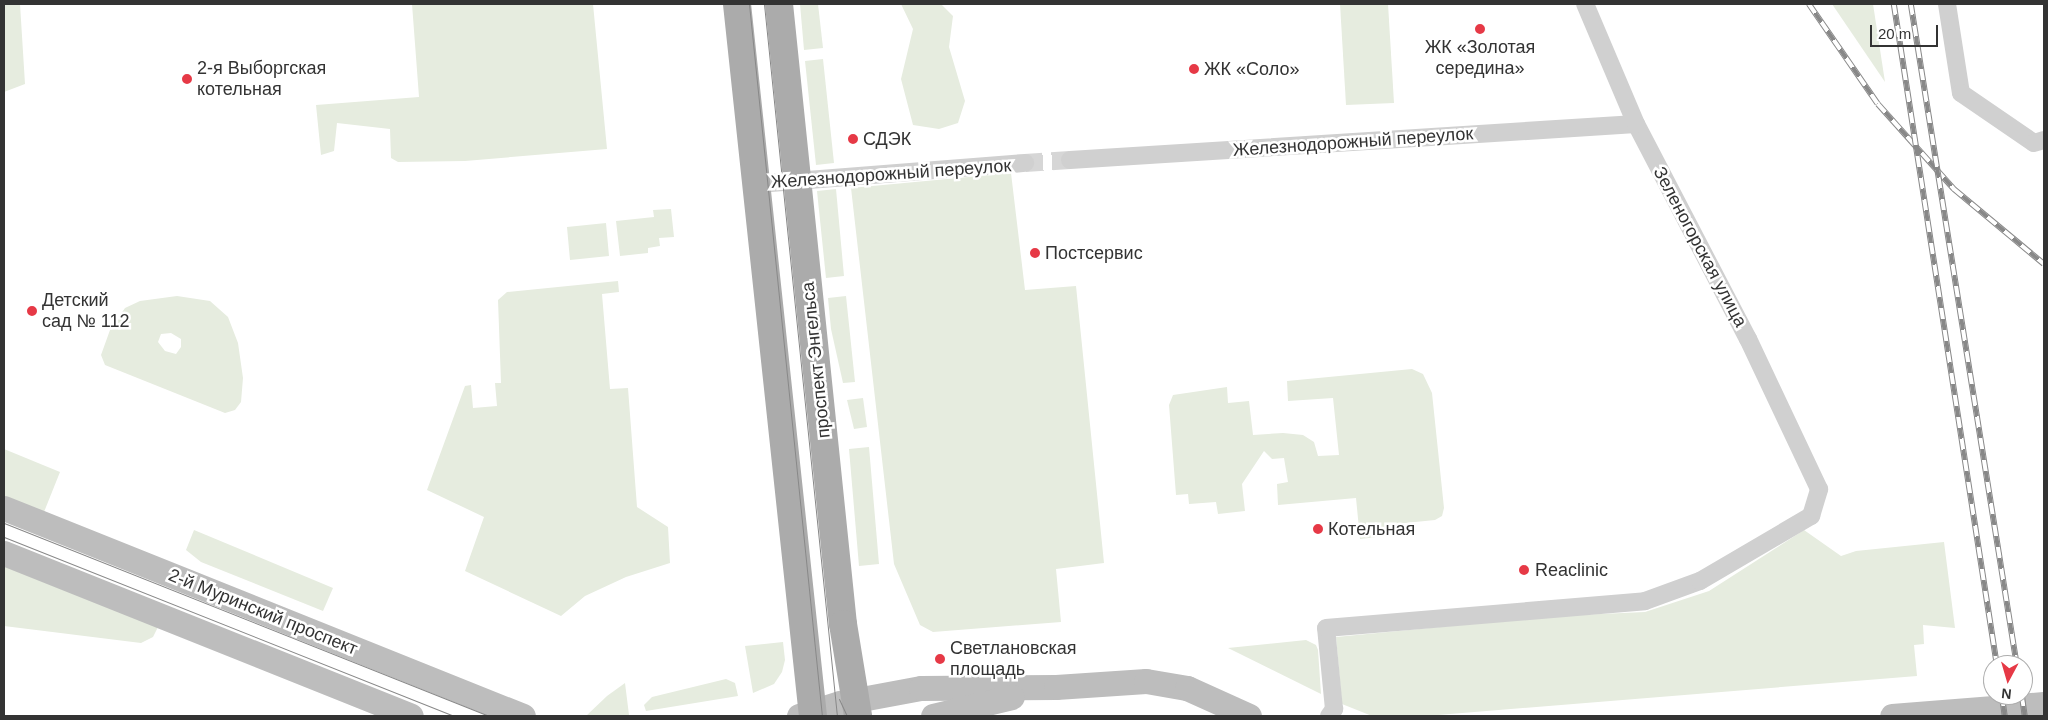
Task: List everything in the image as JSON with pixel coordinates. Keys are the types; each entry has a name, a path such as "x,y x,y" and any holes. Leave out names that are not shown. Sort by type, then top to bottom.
{"main road":[{"path":"737,4 757,184 808,715 857,708 921,688 1056,687 1146,681 1187,688 1249,716"},
{"name":"проспект Энгельса","path":"779,4 843,624 857,708"},
{"name":"2-й Муринский проспект","path":"4,508 522,716"},
{"path":"4,553 411,716"},
{"path":"933,716 1056,687"},
{"path":"1892,716 2044,704"}],"street":[{"name":"Зеленогорская улица","path":"1329,716 1334,709 1326,628 1645,601 1700,582 1811,516 1819,489 1748,339 1636,124 1585,4"},
{"path":"1947,4 1961,93 2034,143 2044,140"},
{"name":"Железнодорожный переулок","path":"1070,160 1636,124"},
{"name":"Железнодорожный переулок","path":"757,184 1025,163"}],"shaded area":[{"path":"4,4 20,4 25,84 4,92"},
{"path":"412,4 593,4 607,149 465,161 398,162 391,158 390,129 337,123 334,151 321,155 316,105 419,97"},
{"path":"800,4 818,4 823,48 804,50"},
{"path":"901,4 941,4 953,16 949,47 965,101 958,123 939,129 913,125 901,79 913,29"},
{"path":"1340,4 1388,4 1394,103 1346,105"},
{"path":"1832,4 1873,4 1885,82"},
{"path":"823,59 834,163 816,165 805,61"},
{"path":"1011,173 1025,290 1076,286 1104,563 1056,569 1061,622 933,632 920,625 894,564 851,188"},
{"path":"836,189 844,276 826,278 817,191"},
{"path":"671,209 674,237 659,238 660,246 648,248 648,253 620,256 616,221 654,217 653,210"},
{"path":"606,223 609,256 570,260 567,227"},
{"path":"618,281 619,292 602,294 610,389 628,388 637,507 668,527 670,563 626,577 585,596 561,616 465,571 484,517 427,490 465,386 471,385 473,408 497,406 495,383 501,383 498,300 507,292"},
{"path":"177,296 210,301 228,317 238,343 243,378 241,402 235,410 225,413 105,365 101,355 110,330 125,308 140,301","holes":["171,333 181,339 181,347 176,354 165,351 158,342 161,334"]},
{"path":"846,296 855,382 843,383 831,329 828,298"},
{"path":"1412,369 1423,374 1432,393 1444,508 1442,516 1435,520 1395,524 1386,536 1360,539 1356,498 1278,505 1277,484 1288,482 1284,458 1272,459 1264,451 1242,484 1245,511 1218,514 1216,502 1189,504 1188,494 1176,495 1169,405 1173,395 1227,387 1228,403 1249,401 1253,435 1283,433 1303,435 1314,442 1318,456 1339,455 1333,398 1288,401 1287,381"},
{"path":"863,398 867,427 854,429 847,400"},
{"path":"869,447 879,564 859,566 849,449"},
{"path":"4,449 60,472 44,512 4,496"},
{"path":"194,530 333,588 323,611 201,562 186,550"},
{"path":"1804,530 1841,556 1856,551 1944,542 1955,628 1923,625 1924,644 1914,645 1917,676 1426,716 1372,716 1342,704 1336,637 1556,616 1645,612 1709,591"},
{"path":"4,565 158,627 153,637 141,643 4,626"},
{"path":"1306,640 1316,645 1318,650 1321,694 1228,648"},
{"path":"783,642 785,660 782,672 774,684 753,693 745,646"},
{"path":"726,679 735,683 738,696 646,711 644,705 652,697"},
{"path":"625,683 629,715 586,716 607,696"}],"tunnel":[{"path":"1025,163 1070,160"}],"tram line":[{"path":"749,4 822,716"},
{"path":"764,4 837,716"},
{"path":"4,523 489,716"},
{"path":"4,537 453,716"},
{"path":"839,699 847,716"}],"railway":[{"path":"1809,4 1878,104 1954,189 2044,264"},
{"path":"1894,4 1995,655"},
{"path":"1911,4 2015,655"},
{"path":"2003,705 2005,716"},
{"path":"2023,705 2025,716"}],"place":[{"name":"ЖК «Золотая середина»","path":"1480,29"},
{"name":"ЖК «Соло»","path":"1194,69"},
{"name":"2-я Выборгская котельная","path":"187,79"},
{"name":"СДЭК","path":"853,139"},
{"name":"Постсервис","path":"1035,253"},
{"name":"Детский сад № 112","path":"32,311"},
{"name":"Котельная","path":"1318,529"},
{"name":"Reaclinic","path":"1524,570"},
{"name":"Светлановская площадь","path":"940,659"}]}
